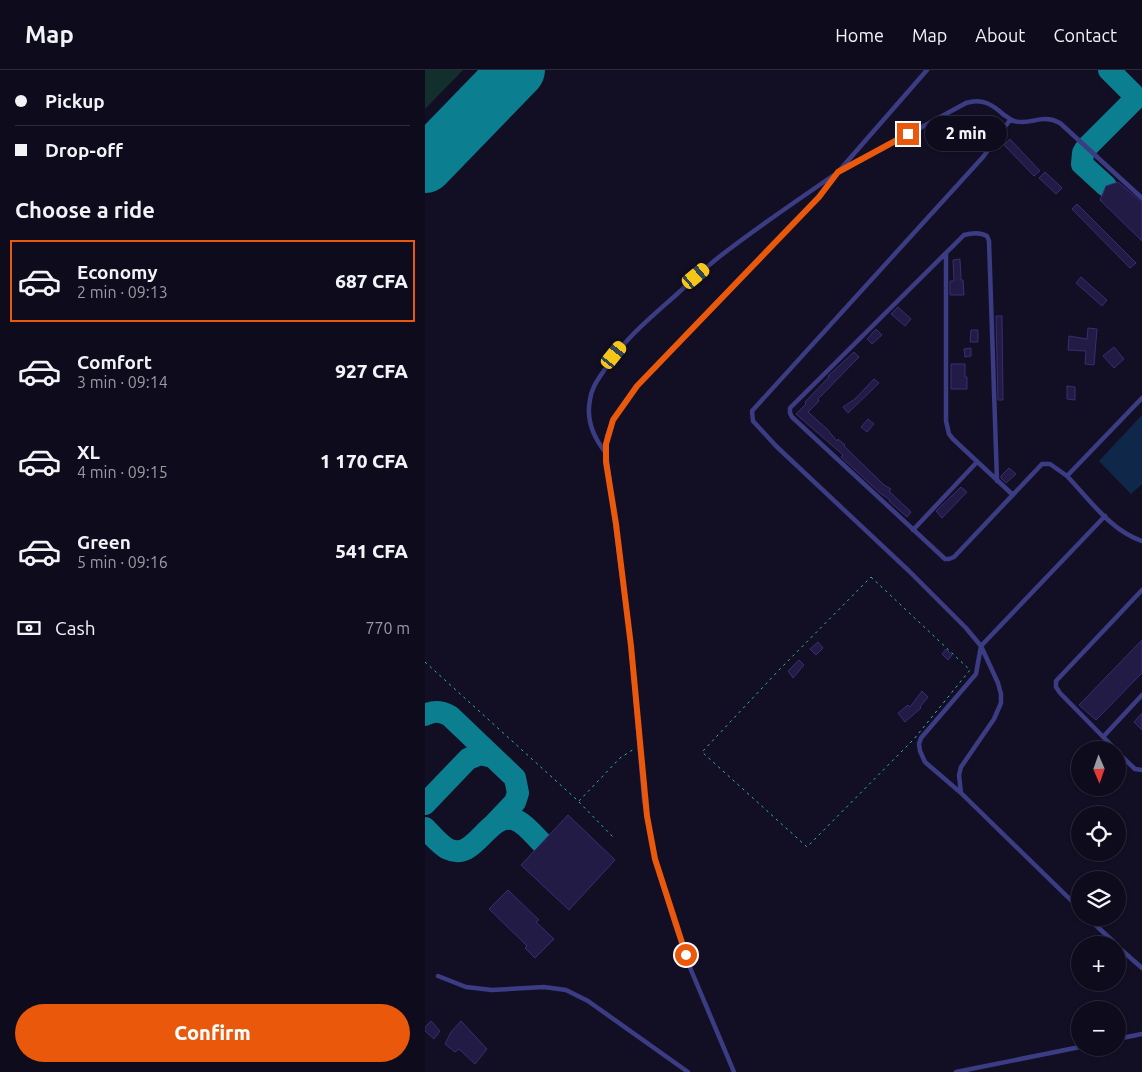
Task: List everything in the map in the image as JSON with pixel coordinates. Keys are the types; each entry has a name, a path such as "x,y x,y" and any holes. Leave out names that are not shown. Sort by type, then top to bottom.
{"lane":[{"path":"734,1072 691,970 655,859 644,799 631,646 606,453 607,436 613,420 637,386 819,197 838,172 927,70"},
{"path":"606,453 597,440 592,428 589,400 596,383 625,342 648,318 718,258 760,226 838,172 966,102 977,100 989,103 1010,120 1021,122 1047,118 1059,123 1142,198"},
{"path":"961,793 959,775 961,767 994,719 1001,703 998,683 981,646 966,628 909,571 776,446 753,421 752,411 983,158 1010,120"},
{"path":"997,481 989,241 983,233 964,235 790,408 792,417 945,559 954,558 1042,464 1050,464 1067,476 1120,531 1142,541"},
{"path":"946,254 946,421 949,434 1013,495"},
{"path":"1067,476 1142,398"},
{"path":"913,530 977,462"},
{"path":"1071,901 961,793 925,762 919,744 921,738 976,674 981,646 1105,516"},
{"path":"1107,741 1060,693 1056,687 1056,681 1142,590"},
{"path":"1103,737 1142,695"},
{"path":"1126,760 1135,769 1142,770"},
{"path":"1097,926 1107,936"},
{"path":"1126,953 1142,968"},
{"path":"438,976 466,987 492,990 544,987 566,990 588,1001 688,1072"},
{"path":"1126,1037 1142,1034"},
{"path":"956,1072 1071,1049"}],"path":[{"path":"871,577 971,670 914,739 807,847 702,752 779,670 871,577"},
{"path":"425,662 578,802 614,838"},
{"path":"578,802 620,758 640,746"}],"green space":[{"path":"425,70 463,70 425,109"}],"water":[{"path":"1142,415 1142,484 1131,494 1099,461"}],"building":[{"path":"1010,139 1040,171 1034,176 1004,145"},
{"path":"1045,172 1062,188 1056,194 1039,178"},
{"path":"1118,182 1142,202 1142,241 1100,200 1106,186"},
{"path":"1077,204 1136,263 1130,268 1072,209"},
{"path":"960,259 964,295 950,295 950,281 954,281 953,260"},
{"path":"1081,277 1107,300 1102,306 1076,283"},
{"path":"898,307 911,319 905,326 891,314"},
{"path":"996,316 1002,316 1003,400 998,400"},
{"path":"1088,328 1097,329 1094,365 1085,364 1086,351 1068,350 1069,336 1087,339"},
{"path":"876,329 882,335 872,344 867,339"},
{"path":"971,330 978,330 978,342 970,342"},
{"path":"1114,347 1124,359 1114,368 1103,356"},
{"path":"971,348 971,356 965,357 964,349"},
{"path":"854,352 859,357 818,399 819,401 808,412 837,441 838,439 845,445 884,485 891,489 889,491 911,512 907,517 841,457 843,455 796,414 828,376"},
{"path":"951,364 965,364 967,389 951,389"},
{"path":"874,379 879,383 848,413 843,407 855,399"},
{"path":"1067,386 1075,387 1075,400 1067,399"},
{"path":"868,419 874,424 867,432 861,427"},
{"path":"1009,468 1016,474 1006,483 1001,476"},
{"path":"961,487 967,492 942,518 936,511"},
{"path":"1142,640 1142,673 1096,720 1079,705"},
{"path":"818,642 823,648 816,655 810,649"},
{"path":"946,649 952,655 948,660 942,654"},
{"path":"799,660 804,665 793,678 788,671"},
{"path":"922,691 928,697 921,708 905,722 898,713 908,705 910,707"},
{"path":"1142,713 1142,730 1134,722"},
{"path":"568,815 615,860 569,910 521,865"},
{"path":"508,890 539,920 536,922 554,939 535,958 525,948 527,946 489,909"},
{"path":"431,1021 440,1031 434,1039 425,1031 425,1027"},
{"path":"461,1021 487,1049 475,1064 459,1049 455,1052 445,1044 451,1032"}],"taxiway":[{"path":"1106,186 1082,164 1083,153 1134,100 1133,94 1109,70"},
{"path":"425,715 437,712 450,716 515,778 518,793 515,802 494,824"},
{"path":"425,804 468,759 480,754 493,757"},
{"path":"425,828 445,847 458,851 467,849 498,821 508,819 521,823 541,842"}],"runway":[{"path":"425,165 517,70"}],"route":[{"path":"686,955 655,859 644,799 631,646 616,524 606,462 606,444 609,428 617,412 637,386 819,197 838,172 908,134"}]}
